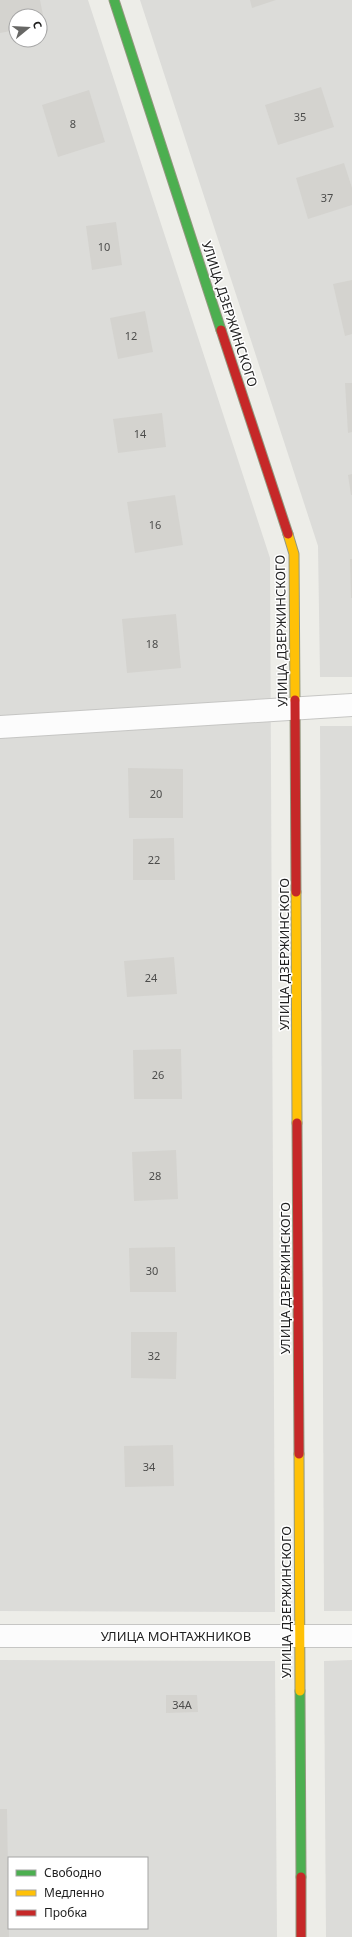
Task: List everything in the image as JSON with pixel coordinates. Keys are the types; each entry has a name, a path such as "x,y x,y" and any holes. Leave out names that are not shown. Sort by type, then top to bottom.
{"street":[{"name":"УЛИЦА ДЗЕРЖИНСКОГО","path":"114,0 294,554 296,708 301,1937"},
{"path":"0,727 352,705"},
{"name":"УЛИЦА МОНТАЖНИКОВ","path":"0,1636 352,1636"}],"shaded area":[{"path":"0,0 88,0 270,558 275,1612 0,1611"},
{"path":"140,0 352,0 352,677 320,677 318,546"},
{"path":"320,726 352,726 352,1611 324,1611"},
{"path":"0,1660 275,1661 277,1937 0,1937"},
{"path":"352,1660 352,1937 326,1937 324,1661"}],"building":[{"path":"0,0 40,0 42,8 8,8 8,32 0,33"},
{"path":"250,0 276,0 252,8"},
{"path":"321,87 334,127 278,145 265,105"},
{"path":"89,90 105,142 58,157 42,105"},
{"path":"344,163 352,188 352,205 308,219 296,178"},
{"path":"116,222 122,265 92,270 86,226"},
{"path":"352,280 352,334 345,336 333,284"},
{"path":"145,311 153,352 118,359 110,318"},
{"path":"345,383 352,383 352,432 348,433"},
{"path":"162,413 166,447 118,453 113,419"},
{"path":"352,474 352,495 351,495 348,475"},
{"path":"175,495 183,545 135,553 127,502"},
{"path":"350,559 352,559 352,598 351,598"},
{"path":"176,614 181,668 127,673 122,619"},
{"path":"128,768 183,769 183,818 129,818"},
{"path":"174,838 175,880 133,880 133,839"},
{"path":"174,957 177,994 127,997 124,961"},
{"path":"181,1049 182,1099 134,1099 133,1050"},
{"path":"176,1150 178,1199 134,1201 132,1152"},
{"path":"175,1247 176,1292 130,1292 129,1248"},
{"path":"131,1332 177,1332 176,1379 131,1378"},
{"path":"173,1445 174,1486 125,1487 124,1446"},
{"path":"166,1695 197,1695 198,1712 166,1713"},
{"path":"0,1809 7,1809 9,1937 0,1937"}],"traffic: fast":[{"path":"114,0 221,330"},
{"path":"300,1691 301,1877"}],"traffic: slow":[{"path":"288,534 294,554 295,700"},
{"path":"296,892 297,1123"},
{"path":"299,1454 300,1691"}],"traffic: jam":[{"path":"221,330 288,534"},
{"path":"295,700 296,892"},
{"path":"297,1123 299,1454"},
{"path":"301,1877 301,1937"}]}
